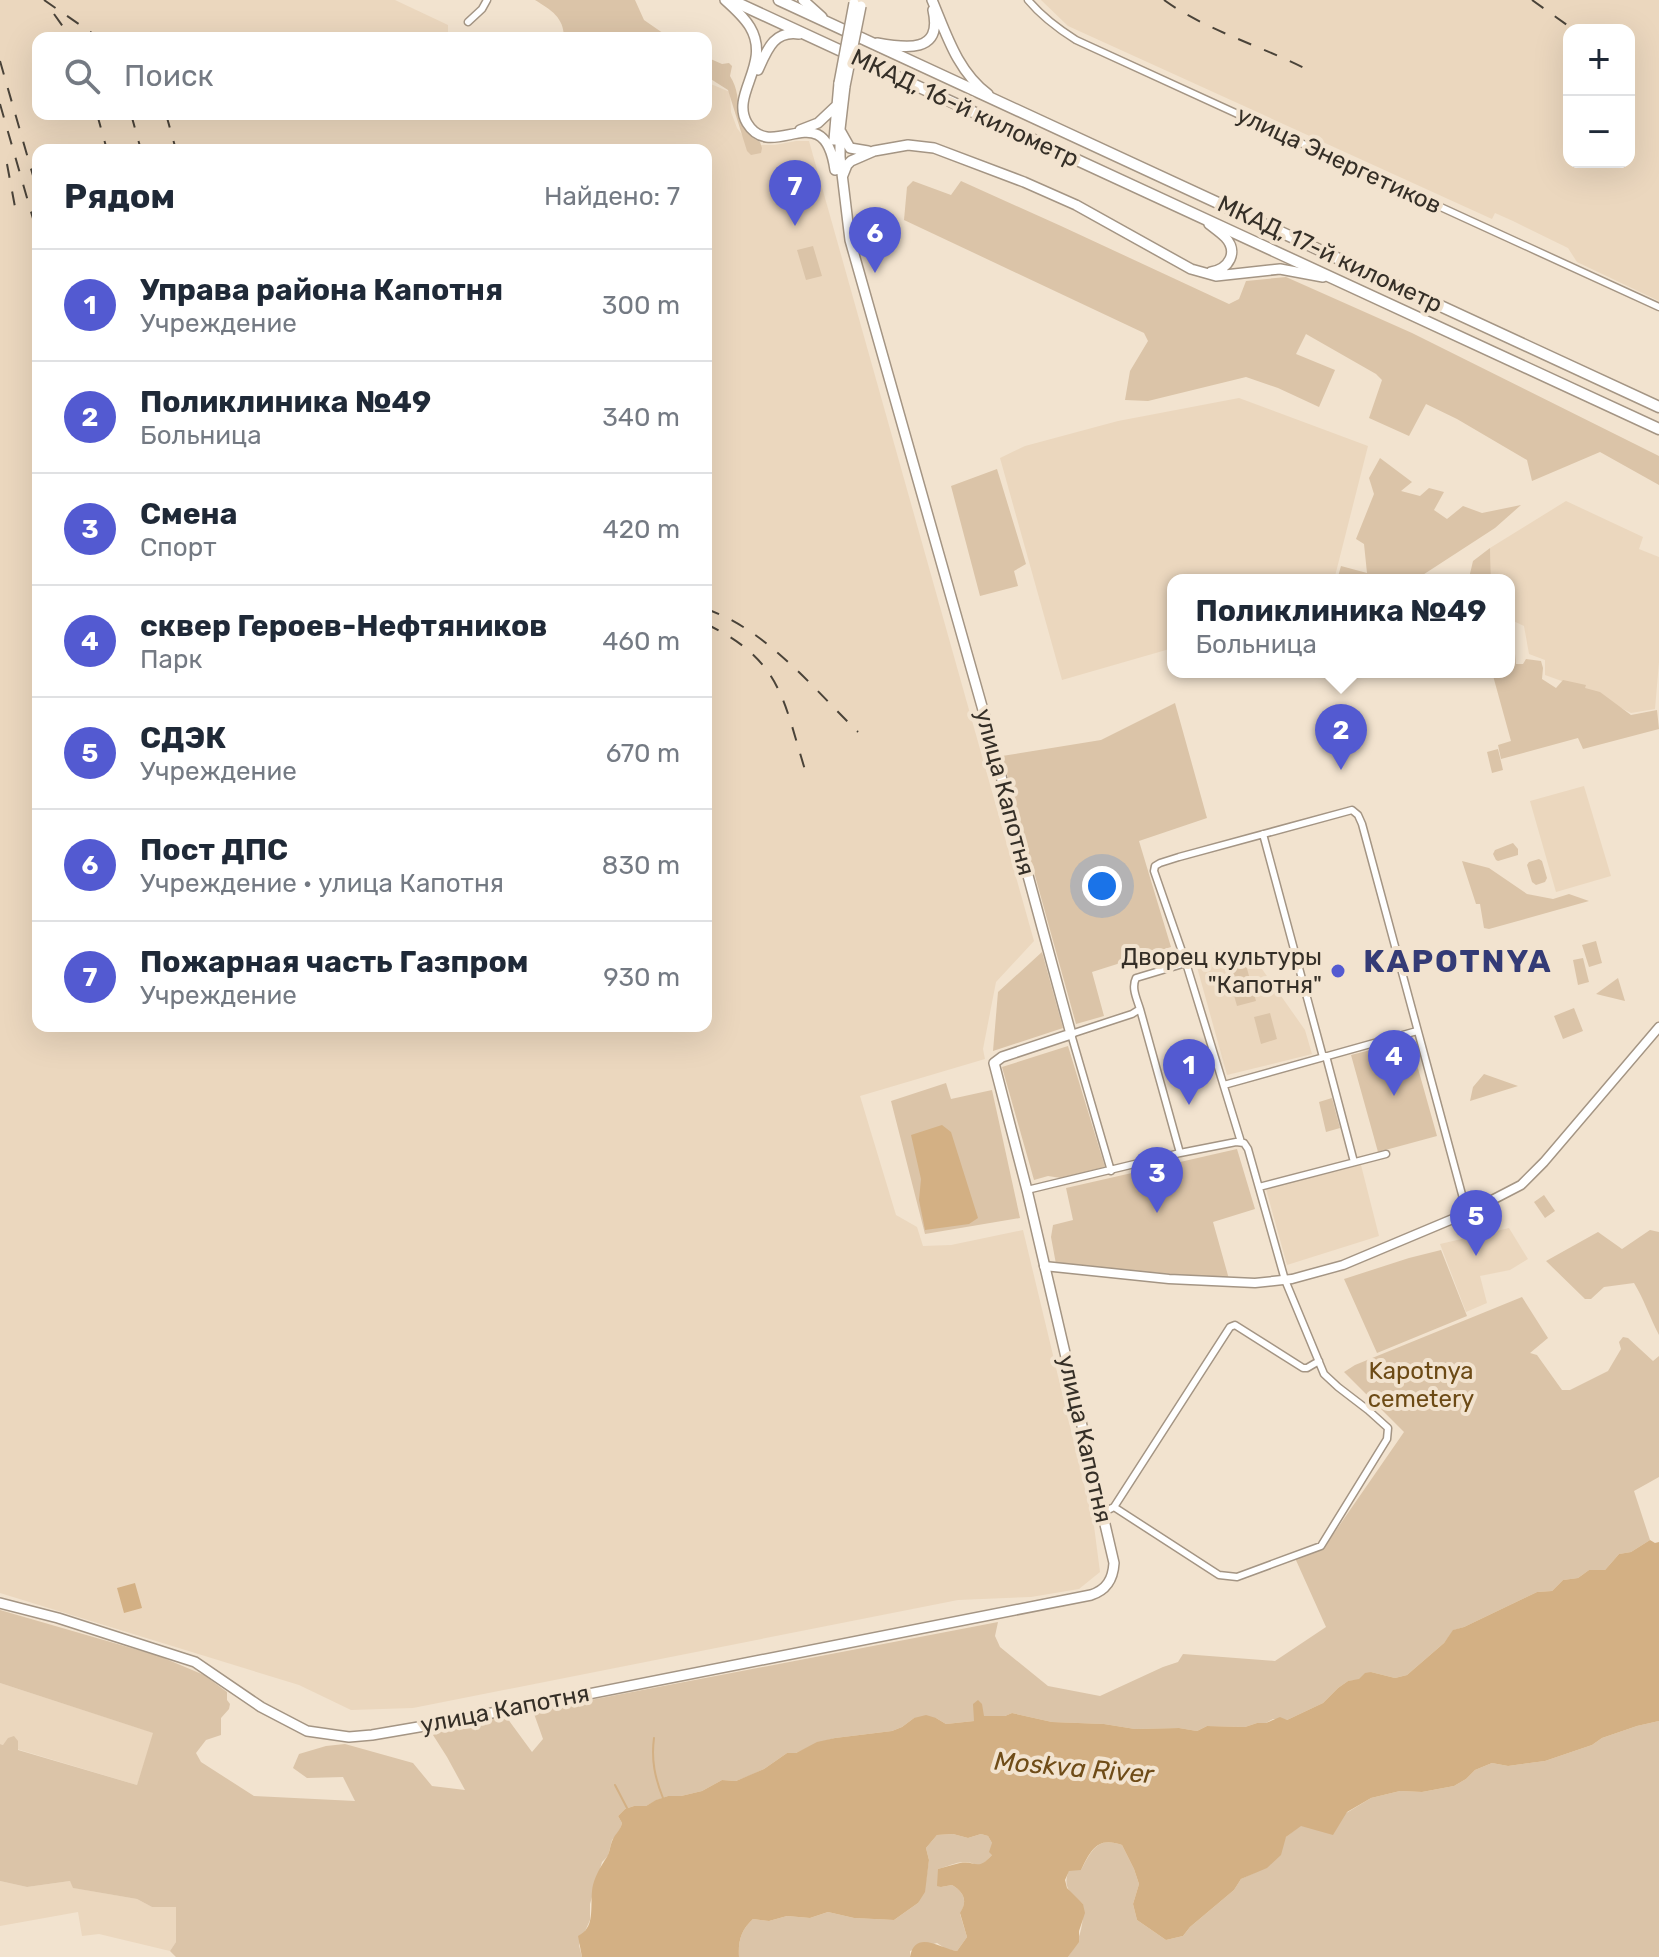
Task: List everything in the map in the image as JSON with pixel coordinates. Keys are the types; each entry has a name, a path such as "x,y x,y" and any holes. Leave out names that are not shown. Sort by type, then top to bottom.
{"highway":[{"name":"МКАД, 16-й километр","path":"728,0 1200,217"},
{"name":"МКАД, 16-й километр","path":"779,0 1001,103"},
{"name":"МКАД, 17-й километр","path":"1001,103 1659,407"},
{"name":"МКАД, 17-й километр","path":"1200,217 1659,429"}],"main road":[{"path":"728,0 750,26 756,45 756,66 742,110 748,126 767,137 810,133 821,135 828,143 833,159 841,209 848,229"},
{"path":"803,0 834,25"},
{"path":"870,42 911,48 923,44 935,27 931,0"},
{"path":"931,0 963,68 983,91 1001,103"},
{"path":"833,159 836,106 858,2"},
{"path":"807,35 781,35 769,45 749,88 746,115 756,129 775,133 812,127 836,106"},
{"path":"842,85 842,182 848,229"},
{"path":"840,129 850,148 861,151 908,145 949,152 1076,205 1191,269 1216,276 1280,269 1338,280"},
{"path":"842,182 851,161 874,151"},
{"path":"1200,217 1225,237 1232,252 1228,265 1218,271 1202,272"},
{"name":"улица Капотня","path":"0,1603 58,1618 195,1662 251,1701 296,1726 319,1734 349,1737 436,1724 1091,1595 1107,1586 1114,1572 1114,1563 1027,1190 994,1063 1002,1057 1071,1034 848,229"}],"street":[{"path":"468,22 487,0"},
{"name":"улица Энергетиков","path":"1028,0 1053,26 1088,46 1659,307"},
{"path":"1114,1507 1219,1575 1237,1577 1321,1546 1388,1434 1388,1428 1324,1374 1285,1280 1248,1149 1241,1142 1155,866 1352,810 1358,815 1467,1213"},
{"path":"1263,834 1354,1162"},
{"path":"1180,1153 1134,983 1136,978 1186,963"},
{"path":"1111,1171 1071,1034 1140,1009"},
{"path":"1044,1266 1216,1282 1262,1283 1343,1265 1467,1213 1527,1180 1659,1027"},
{"path":"1224,1085 1417,1031"},
{"path":"1027,1190 1180,1153 1241,1142"},
{"path":"1259,1187 1386,1154"},
{"path":"1102,1513 1114,1507 1230,1327 1235,1325 1303,1368 1319,1361"}],"shaded area":[{"path":"0,0 395,0 448,25 448,32 32,32 32,120 712,120 712,84 730,92 731,112 746,140 760,145 809,141 1034,941 996,982 983,1049 985,1059 860,1096 896,1215 917,1227 923,1246 951,1245 1023,1230 1094,1526 1100,1572 1079,1589 1031,1597 958,1600 413,1708 351,1710 299,1685 0,1593"},
{"path":"1041,0 1659,0 1659,301 1577,262 1568,248 1495,213 1492,219 1068,26"},
{"path":"1239,398 1368,446 1336,574 1167,574 1167,650 1062,680 1000,458 1025,446 1118,421"},
{"path":"1566,501 1643,537 1639,549 1659,557 1659,662 1655,709 1631,713 1584,689 1545,675 1545,660 1529,654 1524,626 1515,622 1515,574 1491,574 1490,548"},
{"path":"1584,786 1611,876 1556,892 1530,801"},
{"path":"1250,952 1305,1030 1312,1054 1227,1075 1197,967"},
{"path":"1361,1165 1379,1236 1287,1265 1266,1189"},
{"path":"1509,1228 1528,1259 1510,1270 1480,1276 1487,1303 1466,1312 1440,1244"},
{"path":"0,1683 154,1733 137,1785 0,1744"},
{"path":"0,1881 27,1887 70,1881 74,1888 137,1899 152,1907 176,1907 176,1942 170,1951 99,1934 82,1936 78,1912 0,1926"}],"green space":[{"path":"535,0 635,0 644,20 661,32 563,32 559,19"},
{"path":"712,60 732,66 730,76 735,85 741,121 750,136 760,142 761,153 751,155 747,151 728,90 712,80"},
{"path":"913,181 951,195 961,181 1229,304 1239,299 1246,281 1286,277 1412,333 1659,456 1659,485 1600,452 1532,481 1527,460 1426,404 1409,436 1369,418 1382,380 1376,374 1306,334 1296,354 1335,370 1319,407 1246,377 1148,401 1125,400 1130,371 1148,341 1144,333 904,220 907,187"},
{"path":"813,246 822,276 806,280 797,250"},
{"path":"1380,458 1412,482 1401,491 1420,496 1429,488 1444,492 1434,510 1447,519 1463,506 1482,513 1521,505 1495,528 1424,574 1339,574 1341,566 1367,573 1364,544 1356,539 1374,494 1369,478"},
{"path":"997,469 1026,564 1014,571 1018,586 980,596 951,486"},
{"path":"1490,548 1491,574 1470,574 1473,561"},
{"path":"1515,654 1516,664 1523,664 1526,659 1541,661 1542,679 1556,688 1563,680 1586,685 1585,688 1600,692 1631,715 1657,710 1659,729 1583,749 1578,738 1501,759 1498,745 1511,741 1494,678 1515,678"},
{"path":"1175,703 1207,818 1139,841 1171,947 1092,972 1104,1016 1076,1024 1002,756 1101,740"},
{"path":"1498,749 1503,770 1492,773 1487,752"},
{"path":"1513,843 1518,855 1496,860 1495,850"},
{"path":"1539,859 1547,878 1536,885 1532,882 1527,865"},
{"path":"1462,861 1489,868 1527,894 1553,899 1569,894 1589,901 1484,928 1480,904 1476,904"},
{"path":"1596,941 1602,963 1589,967 1582,945"},
{"path":"1042,952 1063,1028 993,1051 998,992"},
{"path":"1583,958 1589,982 1578,985 1573,960"},
{"path":"1246,965 1256,1001 1237,1006 1227,971"},
{"path":"1618,978 1625,1001 1596,994"},
{"path":"1574,1008 1583,1031 1563,1039 1554,1016"},
{"path":"1270,1013 1277,1039 1261,1044 1254,1017"},
{"path":"1410,1040 1437,1136 1378,1152 1351,1055"},
{"path":"1068,1046 1105,1167 1061,1178 1048,1176 1034,1180 1002,1067"},
{"path":"1484,1074 1518,1086 1470,1101 1473,1087"},
{"path":"946,1083 951,1099 992,1090 1020,1218 925,1234 891,1101"},
{"path":"1332,1098 1340,1128 1326,1132 1319,1102"},
{"path":"1237,1149 1255,1209 1213,1222 1229,1279 1056,1264 1051,1237 1053,1225 1073,1220 1066,1188"},
{"path":"1544,1195 1555,1211 1545,1218 1534,1202"},
{"path":"1650,1230 1659,1232 1659,1335 1634,1283 1604,1287 1591,1299 1585,1299 1546,1261 1598,1232 1622,1249"},
{"path":"1441,1250 1467,1316 1377,1353 1344,1279"},
{"name":"Kapotnya cemetery","path":"1522,1297 1548,1338 1530,1353 1537,1355 1562,1390 1570,1390 1608,1371 1621,1349 1619,1342 1623,1337 1653,1361 1659,1356 1659,1477 1634,1491 1650,1540 1631,1552 1619,1554 1605,1570 1589,1570 1578,1578 1563,1580 1552,1591 1537,1592 1454,1630 1444,1643 1407,1675 1395,1678 1371,1672 1359,1680 1348,1681 1323,1703 1287,1720 1273,1719 1245,1727 1207,1726 1197,1731 1179,1728 1135,1729 1052,1722 1012,1713 946,1724 936,1718 914,1718 892,1731 835,1738 796,1753 787,1753 764,1769 736,1781 722,1780 702,1791 668,1796 646,1806 625,1809 618,1816 622,1823 619,1832 602,1862 590,1904 590,1920 579,1945 582,1957 176,1957 170,1951 176,1942 176,1907 152,1907 137,1899 73,1888 70,1881 27,1887 0,1881 0,1744 14,1736 18,1741 18,1750 137,1785 153,1733 0,1683 0,1610 159,1656 204,1675 227,1692 230,1704 221,1718 221,1735 206,1740 196,1753 201,1762 254,1796 355,1801 343,1777 307,1778 293,1768 299,1754 345,1744 413,1763 432,1786 465,1790 433,1735 450,1728 507,1718 532,1752 543,1739 533,1711 998,1622 995,1636 1000,1647 1048,1686 1100,1696 1178,1662 1183,1654 1275,1661 1326,1627 1295,1558 1323,1549 1404,1432 1344,1372"},
{"path":"1659,1721 1659,1957 1068,1957 1082,1925 1083,1904 1068,1890 1067,1876 1069,1870 1081,1870 1092,1851 1101,1844 1122,1845 1139,1884 1133,1904 1137,1920 1166,1940 1183,1936 1234,1890 1241,1879 1254,1873 1301,1825 1348,1812 1371,1798 1400,1791 1422,1792 1454,1786 1475,1770 1492,1763 1508,1766 1545,1761 1592,1745 1602,1738"},
{"path":"953,1834 968,1838 981,1834 988,1836 992,1843 992,1855 980,1865 961,1862 938,1869 941,1887 952,1885 964,1897 960,1914 967,1937 957,1951 937,1943 910,1951 910,1957 739,1957 741,1936 753,1919 769,1921 787,1916 810,1918 828,1912 854,1918 894,1920 918,1903 929,1860 926,1848 937,1835"}],"water":[{"path":"942,1125 951,1132 978,1218 969,1224 925,1230 919,1200 921,1179 911,1135"},
{"name":"Moskva River","path":"1650,1540 1659,1542 1659,1721 1602,1738 1592,1745 1545,1761 1508,1766 1492,1763 1475,1770 1454,1786 1422,1792 1400,1791 1371,1798 1347,1812 1333,1835 1301,1826 1286,1837 1281,1855 1267,1868 1241,1879 1234,1890 1183,1936 1166,1940 1137,1920 1133,1904 1139,1884 1134,1869 1122,1845 1106,1842 1092,1851 1081,1870 1069,1871 1065,1880 1067,1888 1083,1904 1085,1913 1079,1942 1068,1957 910,1957 917,1944 929,1942 957,1951 967,1937 960,1913 964,1897 952,1885 937,1886 938,1869 965,1862 983,1863 992,1855 989,1852 992,1843 988,1836 981,1834 968,1838 953,1834 937,1835 926,1848 929,1860 925,1892 918,1903 894,1920 854,1918 828,1912 810,1918 787,1916 769,1921 753,1919 741,1936 739,1957 582,1957 578,1936 589,1924 594,1881 621,1826 618,1816 625,1809 646,1806 668,1796 702,1791 722,1780 736,1781 764,1769 787,1753 796,1753 817,1742 892,1731 926,1715 946,1724 974,1721 973,1704 978,1700 984,1716 1012,1713 1052,1722 1135,1729 1179,1728 1197,1731 1207,1726 1245,1727 1280,1717 1287,1720 1323,1703 1338,1688 1365,1673 1395,1678 1407,1675 1444,1643 1453,1630 1537,1592 1552,1591 1563,1580 1578,1578 1589,1570 1605,1570 1619,1554 1631,1552"},
{"path":"135,1583 142,1608 124,1613 117,1588"}],"waterway":[{"path":"654,1738 654,1769 663,1798"},
{"path":"615,1785 627,1808"}],"railway":[{"path":"44,0 90,32"},
{"path":"1164,0 1198,21 1308,70"},
{"path":"1532,0 1566,24"},
{"path":"54,14 67,32"},
{"path":"0,61 32,172"},
{"path":"0,104 32,215"},
{"path":"99,120 105,144"},
{"path":"133,120 139,144"},
{"path":"168,120 174,144"},
{"path":"7,164 15,207"},
{"path":"712,611 728,618 769,645 858,732"},
{"path":"712,627 750,652 776,685 806,773"}],"place":[{"name":"Пожарная часть Газпром","path":"795,226"},
{"name":"Пост ДПС","path":"875,273"},
{"name":"Поликлиника №49","path":"1341,770"},
{"name":"Дворец культуры \"Капотня\"","path":"1338,971"},
{"name":"сквер Героев-Нефтяников","path":"1394,1096"},
{"name":"Управа района Капотня","path":"1189,1105"},
{"name":"Смена","path":"1157,1213"},
{"name":"СДЭК","path":"1476,1256"}],"district":[{"name":"KAPOTNYA","path":"1458,961"}]}
